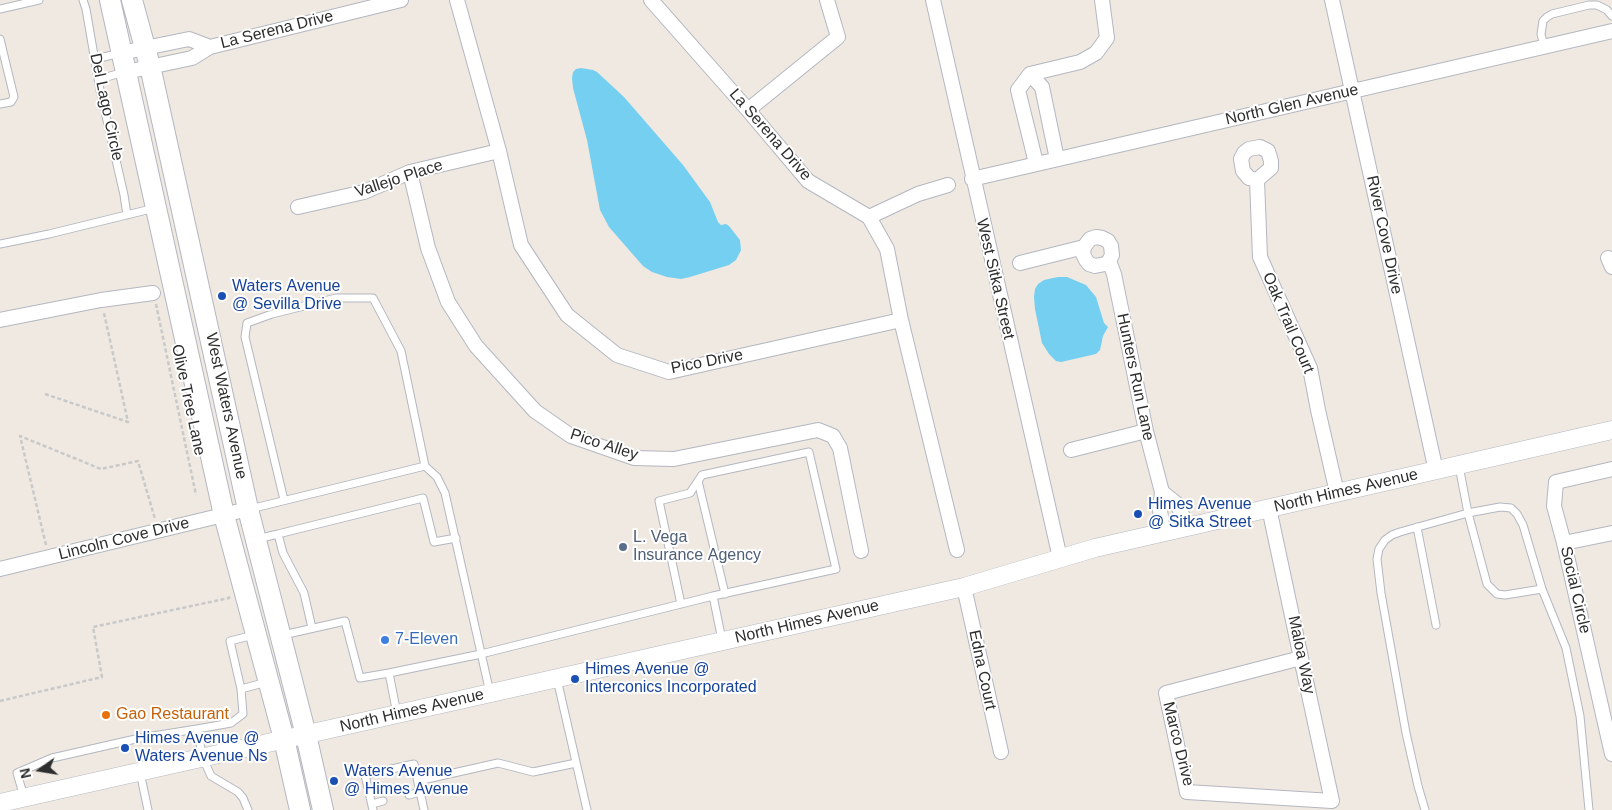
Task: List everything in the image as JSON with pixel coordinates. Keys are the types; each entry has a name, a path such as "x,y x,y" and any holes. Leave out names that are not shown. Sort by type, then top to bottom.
{"main road":[{"name":"West Waters Avenue","path":"110,0 224,515 284,739 300,810"},
{"name":"West Waters Avenue","path":"132,0 150,66 248,509 306,734 323,810"},
{"path":"174,285 198,279"}],"street":[{"name":"La Serena Drive","path":"124,63 150,66 192,58 210,47 401,0"},
{"name":"Pico Drive","path":"458,0 499,151 521,245 567,315 618,355 670,372 901,320"},
{"name":"La Serena Drive","path":"651,0 808,181 869,217"},
{"path":"748,110 838,37 827,0"},
{"name":"West Sitka Street","path":"932,0 1060,558"},
{"path":"1036,163 1018,90 1030,74 1080,62 1096,53 1107,38 1102,0"},
{"name":"River Cove Drive","path":"1332,0 1436,471"},
{"name":"North Glen Avenue","path":"972,179 1612,31"},
{"name":"La Serena Drive","path":"124,63 145,47 189,39 210,47"},
{"path":"1030,74 1042,88 1057,159"},
{"name":"Vallejo Place","path":"298,207 364,192 410,172 499,151"},
{"name":"Pico Alley","path":"410,172 428,248 448,302 476,346 536,411 571,436 634,458 674,459 818,430 833,436 840,448 861,550"},
{"name":"Oak Trail Court","path":"1257,180 1260,257 1310,368 1337,493"},
{"path":"948,185 918,194 869,217 887,249 901,320 957,550"},
{"name":"Hunters Run Lane","path":"1020,263 1084,247 1090,239 1096,237 1108,241 1111,246 1112,250 1109,261 1114,274 1146,431 1162,492 1160,510 1164,532"},
{"path":"1084,247 1083,254 1089,264 1102,266 1109,261"},
{"path":"0,320 100,300 154,293"},
{"name":"North Himes Avenue","path":"0,803 964,587 1094,548 1612,430"},
{"path":"1071,450 1146,431"},
{"name":"Social Circle","path":"1612,469 1556,482 1554,506 1612,754"},
{"name":"Hunters Run Lane","path":"1162,492 1176,504 1188,527"},
{"name":"Maloa Way","path":"1269,508 1332,801"},
{"name":"Lincoln Cove Drive","path":"0,569 248,509"},
{"path":"1564,543 1612,533"},
{"name":"Edna Court","path":"964,587 1001,752"},
{"name":"Marco Drive","path":"1301,658 1166,693 1187,792 1332,801"}],"lane":[{"path":"0,9 39,0"},
{"name":"Del Lago Circle","path":"83,0 127,215"},
{"path":"1544,46 1541,34 1543,21 1552,14 1589,5 1597,5 1608,10 1612,16"},
{"path":"0,39 14,97 11,102 0,104"},
{"path":"95,59 124,63"},
{"path":"99,78 124,63"},
{"path":"0,244 156,208"},
{"path":"284,500 245,336 247,323 272,314 336,298 373,298 401,351 426,466 437,477 445,493 490,693"},
{"path":"280,636 345,621 360,678 389,674 481,654 681,604 712,596 836,569 809,452 702,474 690,493 659,501 681,604"},
{"path":"248,509 426,466"},
{"path":"1459,466 1468,513 1487,584 1497,594 1504,595 1542,589"},
{"path":"698,481 725,594"},
{"path":"256,540 423,498 434,542 456,538"},
{"path":"1426,810 1418,786 1406,733 1381,592 1377,559 1378,549 1392,534 1468,513 1500,507 1511,508 1523,525 1542,589 1566,648 1580,716 1589,810"},
{"path":"1416,527 1436,625"},
{"path":"278,534 283,552 304,594 312,628"},
{"path":"712,596 722,641"},
{"path":"24,798 17,773 52,758 140,738 231,723 244,714 241,689 230,641 256,635"},
{"path":"389,674 397,714"},
{"path":"557,678 587,810"},
{"path":"241,689 268,682"},
{"path":"197,729 202,758 211,776 238,792 248,810"},
{"path":"418,781 498,763 533,772 576,763"},
{"path":"383,801 372,807 365,775 414,764 424,810"},
{"path":"140,772 148,810"},
{"path":"409,795 420,792"}],"path":[{"name":"Olive Tree Lane","path":"157,309 196,495"},
{"path":"45,394 128,422 104,314"},
{"path":"49,557 20,436 101,469 138,461 159,530"},
{"path":"0,701 102,677 93,627 229,598 227,589"}],"water":[{"path":"581,68 597,72 624,97 683,165 710,202 718,222 721,225 726,224 729,226 740,240 741,250 736,260 729,265 690,277 681,279 667,277 652,272 643,266 609,227 600,210 587,140 573,88 573,72"},
{"path":"1067,277 1086,285 1096,297 1104,323 1108,327 1103,336 1100,350 1096,354 1061,362 1056,361 1042,343 1035,309 1035,289 1044,280"}],"place":[{"name":"Waters Avenue @ Sevilla Drive","path":"222,296"},
{"name":"Himes Avenue @ Sitka Street","path":"1138,514"},
{"name":"L. Vega Insurance Agency","path":"623,547"},
{"name":"7-Eleven","path":"385,640"},
{"name":"Himes Avenue @ Interconics Incorporated","path":"575,679"},
{"name":"Gao Restaurant","path":"106,715"},
{"name":"Himes Avenue @ Waters Avenue Ns","path":"125,748"},
{"name":"Waters Avenue @ Himes Avenue","path":"334,781"}]}
